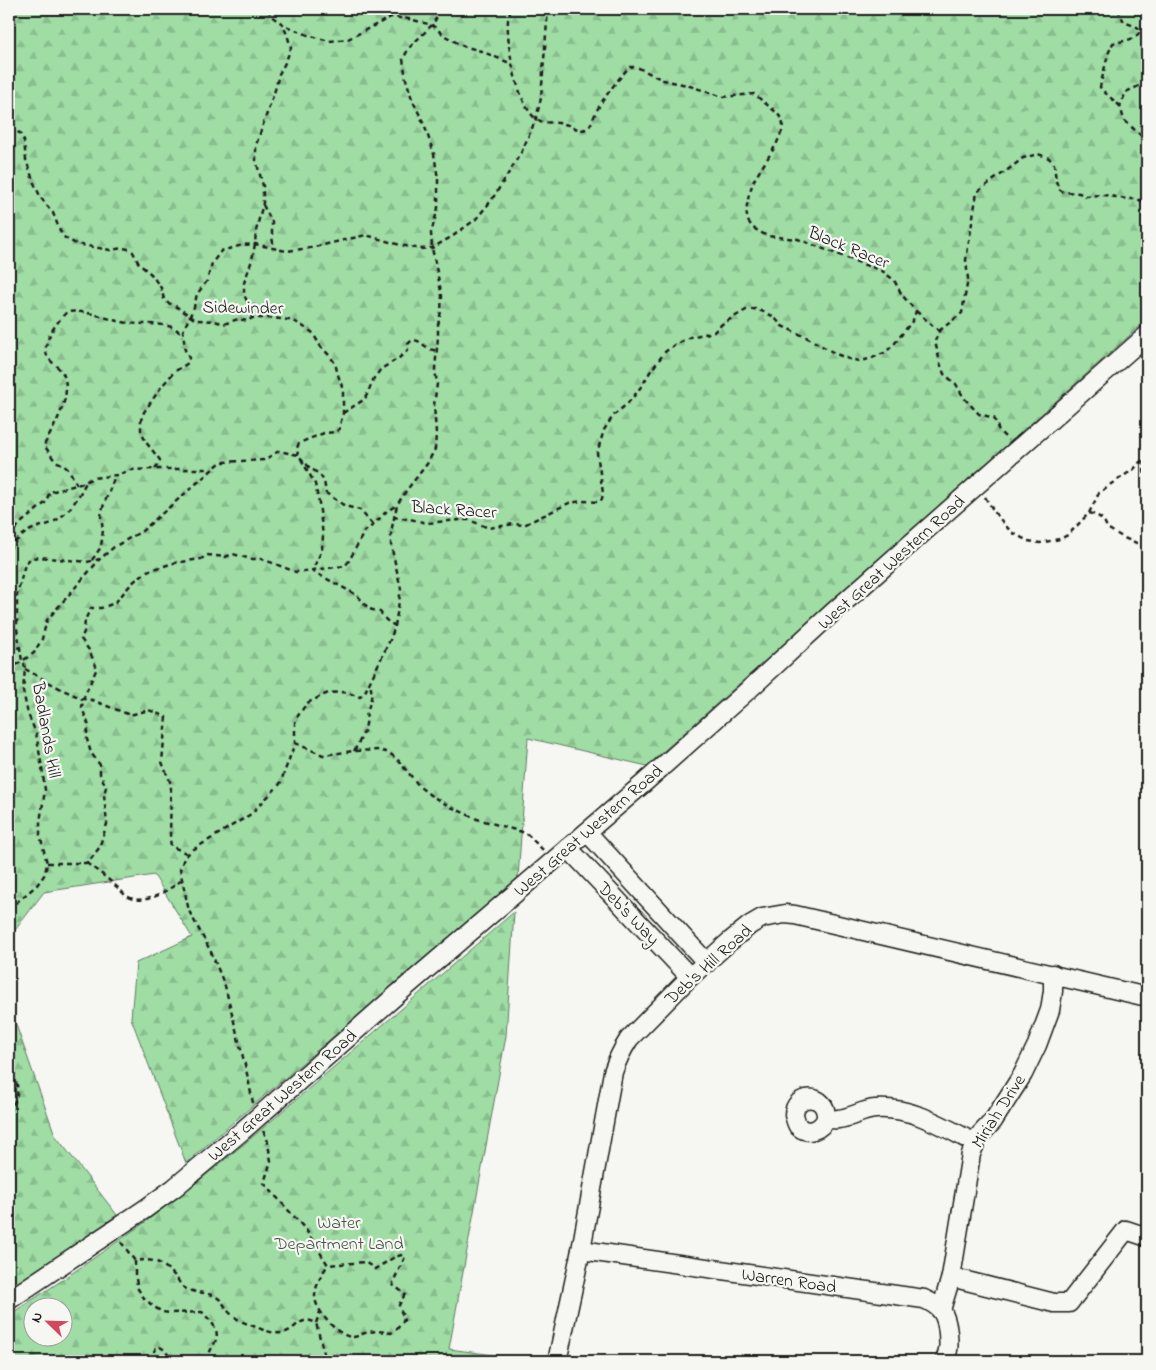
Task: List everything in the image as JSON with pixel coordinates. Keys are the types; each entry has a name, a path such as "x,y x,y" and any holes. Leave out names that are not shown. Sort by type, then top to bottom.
{"street":[{"name":"West Great Western Road","path":"9,1300 114,1231 174,1188 256,1119 548,864 644,783 832,613 1147,335"},
{"name":"Deb's Way","path":"587,832 707,963"},
{"name":"Deb's Way","path":"568,848 690,977"},
{"name":"Deb's Hill Road","path":"558,1357 581,1250 613,1072 617,1060 629,1040 690,977 750,925 762,918 785,914 805,917 1147,996"},
{"name":"Miriah Drive","path":"941,1310 951,1277 968,1165 975,1143 992,1121 1022,1074 1037,1045 1050,1010 1053,974"},
{"path":"826,1118 837,1120 882,1108 903,1111 934,1122 975,1143"},
{"path":"951,1277 1054,1303 1069,1303 1126,1230 1147,1237"},
{"name":"Warren Road","path":"581,1250 924,1299 934,1303 941,1310"},
{"path":"941,1310 945,1315 947,1323 949,1348 945,1361"}],"path":[{"path":"268,9 271,16 282,24 308,35 329,41 348,39 391,17 408,19 432,26 463,46 481,51 512,64"},
{"path":"328,1265 306,1230 264,1183 270,1161 267,1138 256,1119 225,986 211,952 189,911 180,870 184,858 188,854 207,840 251,814 280,784 295,743 295,720 307,703 328,693 345,692 360,697 364,694 395,626 401,589 391,545 393,517 397,505 427,464 435,449 434,405 437,384 435,369 442,296 432,248 431,233 438,208 434,154 424,124 412,99 403,59 409,48 432,26 442,9"},
{"path":"511,9 508,20 514,76 526,108 536,119"},
{"path":"155,469 160,460 145,441 140,420 162,386 174,372 188,363 189,358 185,350 183,331 197,294 207,281 212,263 221,250 255,244 286,252 366,235 420,249 432,248 453,236 476,219 491,201 522,151 536,119 541,98 548,9"},
{"path":"1118,9 1124,22 1141,30 1134,38 1113,43 1108,54 1100,86 1120,106 1124,120 1147,141"},
{"path":"252,318 251,309 244,295 244,283 252,260 256,230 263,203 263,186 256,160 256,145 279,74 291,48 288,34 282,24"},
{"name":"Black Racer","path":"393,517 427,523 469,520 489,528 514,524 524,525 569,503 583,501 598,502 602,500 603,493 597,453 604,430 613,416 627,404 665,352 690,337 714,332 722,324 746,310 754,309 764,312 774,317 782,326 808,338 829,351 859,361 870,359 886,352 913,320 916,311 902,295 894,280 881,270 798,239 767,236 753,228 748,221 746,211 748,194 754,180 776,145 783,124 776,112 754,94 724,97 687,85 663,80 637,67 629,66 603,101 590,126 586,129 579,130 565,124 536,119"},
{"path":"1120,106 1126,92 1147,82"},
{"name":"Sidewinder","path":"9,129 20,133 24,141 26,160 34,183 42,198 53,212 60,231 65,238 76,244 110,250 123,248 133,252 140,264 151,274 161,288 164,299 196,320 215,321 224,324 238,319 248,321 252,318 267,318 294,321 312,332 318,343 335,363 344,389 343,413"},
{"path":"1018,450 998,431 994,418 979,414 964,398 956,384 944,374 935,341 939,331 962,313 968,279 966,260 977,192 1022,158 1038,154 1049,158 1054,164 1056,181 1063,192 1079,192 1086,196 1104,195 1138,199 1147,204"},
{"path":"263,203 272,222 274,248"},
{"path":"76,485 69,470 62,464 54,461 44,445 54,429 66,396 65,376 46,355 50,335 60,318 67,312 83,311 127,323 154,324 176,328 183,338"},
{"path":"916,311 939,331"},
{"path":"312,571 322,550 323,536 320,503 315,484 298,455 298,443 324,433 336,432 339,429 343,413 365,399 374,378 381,369 408,350 408,344 412,340 417,340 429,349 438,351"},
{"name":"Badlands Hill","path":"47,863 40,835 45,790 36,733 28,714 23,691 25,669 16,630 17,595 25,564 31,558 40,557 76,562 87,562 100,558 150,525 221,462 264,460 279,451 298,455"},
{"path":"298,455 324,480 326,493 345,506 360,510 374,525"},
{"path":"978,485 995,514 1011,532 1028,541 1040,543 1060,539 1068,535 1090,513 1099,494 1146,459"},
{"path":"1146,459 1144,471 1147,482"},
{"path":"9,536 22,522 46,503 50,492 93,478 132,470 212,469"},
{"path":"92,561 101,547 103,530 101,516 115,475"},
{"path":"9,549 31,530 54,522 66,513 77,501 86,481"},
{"path":"86,863 99,848 107,824 104,795 106,787 100,774 100,765 91,753 86,736 89,726 82,708 83,699 97,668 82,639 85,620 92,608 101,608 115,603 132,583 147,571 201,559 207,554 225,557 233,554 262,559 296,572 345,566 364,532 397,505"},
{"path":"1090,513 1099,516 1104,520 1107,528 1124,538 1142,545 1147,543"},
{"path":"9,670 34,652 42,639 46,620 100,558"},
{"path":"312,571 357,595 369,609 380,612 386,620 395,626"},
{"path":"1147,598 1147,612"},
{"path":"9,643 21,649"},
{"path":"25,669 83,699 92,700 130,715 149,710 166,717 162,762 171,784 170,839 172,846 188,854"},
{"path":"354,751 361,739 366,724 372,692 369,682"},
{"path":"295,743 324,755 379,750 389,754 397,759 420,787 430,795 477,819 526,833 547,854 548,864"},
{"path":"9,909 37,885 45,874 47,863 86,863 114,884 127,897 136,899 152,898 165,892 182,880"},
{"path":"9,1066 17,1086 17,1094 9,1112"},
{"path":"114,1231 135,1261 136,1282 144,1298 162,1312 202,1312 214,1325 217,1334 216,1343 208,1356 209,1361"},
{"path":"401,1255 405,1257 393,1282 405,1294 398,1306 404,1320 397,1329 391,1333 378,1330 352,1337 343,1335 335,1329 320,1312 315,1298 319,1282 328,1265 365,1262 374,1269 393,1258 401,1255"},
{"path":"135,1261 149,1259 158,1262 176,1277 182,1286 195,1292 214,1296 222,1301 230,1313 254,1327 282,1333 294,1327 300,1321 311,1320 316,1323"},
{"path":"320,1312 316,1323 326,1361"},
{"path":"153,1361 156,1347 160,1347 165,1350 172,1361"},
{"path":"9,1355 10,1361"}],"green space":[{"path":"9,9 1147,9 1147,320 647,766 528,738 518,878 186,1163 131,1018 136,963 192,937 154,875 44,892 9,938"},
{"name":"Water Department Land","path":"514,912 506,1036 449,1349 539,1361 9,1361 9,1315 22,1306 22,1348 72,1348 72,1298 35,1298 144,1223 201,1179"},
{"path":"9,1005 55,1135 117,1215 9,1289"}]}
